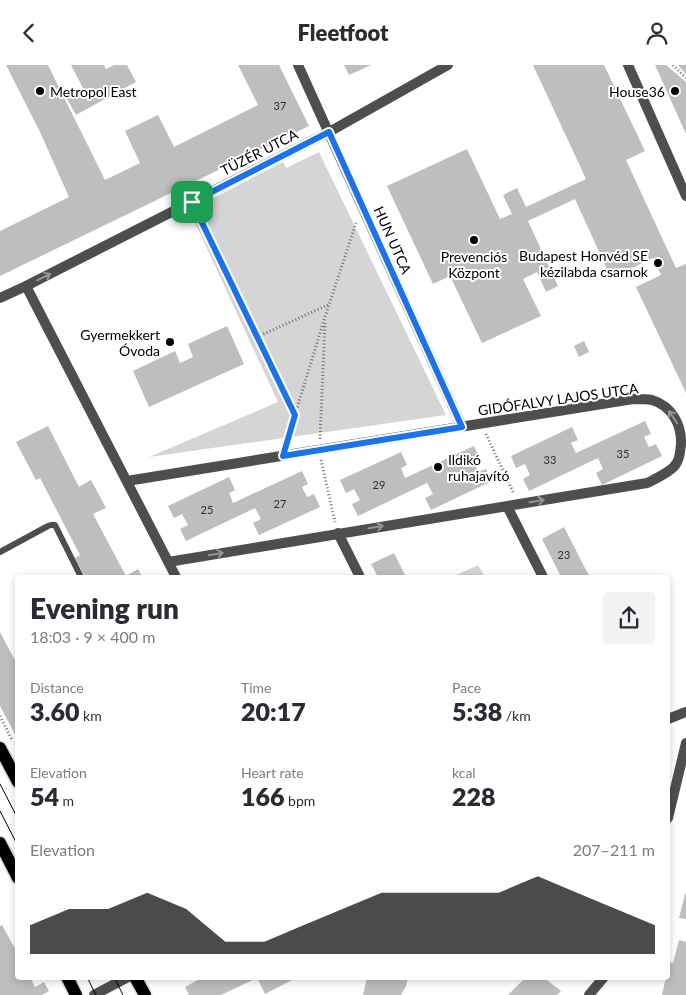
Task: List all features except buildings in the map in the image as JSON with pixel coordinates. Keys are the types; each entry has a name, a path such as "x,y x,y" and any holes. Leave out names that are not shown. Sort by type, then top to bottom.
{"main road":[{"path":"0,748 15,776"},
{"path":"0,843 15,872"},
{"path":"68,980 76,995"},
{"path":"137,980 145,995"}],"street":[{"name":"HUN UTCA","path":"298,65 462,427"},
{"name":"TÜZÉR UTCA","path":"0,298 26,287 329,132 448,65"},
{"path":"628,65 686,196"},
{"path":"26,287 175,575"},
{"name":"GIDÓFALVY LAJOS UTCA","path":"127,481 633,399 651,400 665,406 676,418 682,435 680,453 676,465 663,475 647,483 168,562"},
{"path":"506,506 542,575"},
{"path":"338,533 359,575"},
{"path":"670,718 686,712"},
{"path":"670,810 686,743"},
{"path":"94,995 122,980"},
{"path":"592,994 602,980"}],"lane":[{"path":"0,552 48,526 55,525 79,575"}],"path":[{"path":"673,65 686,78"},
{"path":"192,202 295,415"},
{"path":"283,456 329,304 362,204"},
{"path":"257,337 329,304"},
{"path":"325,317 319,450 338,533"},
{"path":"481,424 519,503"},
{"path":"0,716 13,741"}],"shaded area":[{"path":"319,152 446,415 149,457 278,402 192,216 205,210 202,204 283,162 286,168"},
{"path":"478,565 484,575 456,575"}],"tram line":[{"path":"0,784 15,813"},
{"path":"0,811 15,840"},
{"path":"88,980 96,995"},
{"path":"116,980 123,995"}],"place":[{"name":"Metropol East","path":"40,91"},
{"name":"House36","path":"675,91"},
{"name":"Prevenciós Központ","path":"474,240"},
{"name":"Budapest Honvéd SE kézilabda csarnok","path":"658,263"},
{"name":"Gyermekkert Óvoda","path":"170,342"},
{"name":"Ildikó ruhajavító","path":"438,467"}],"route":[{"path":"329,132 462,427 283,456 295,415 192,202 329,132"}]}
